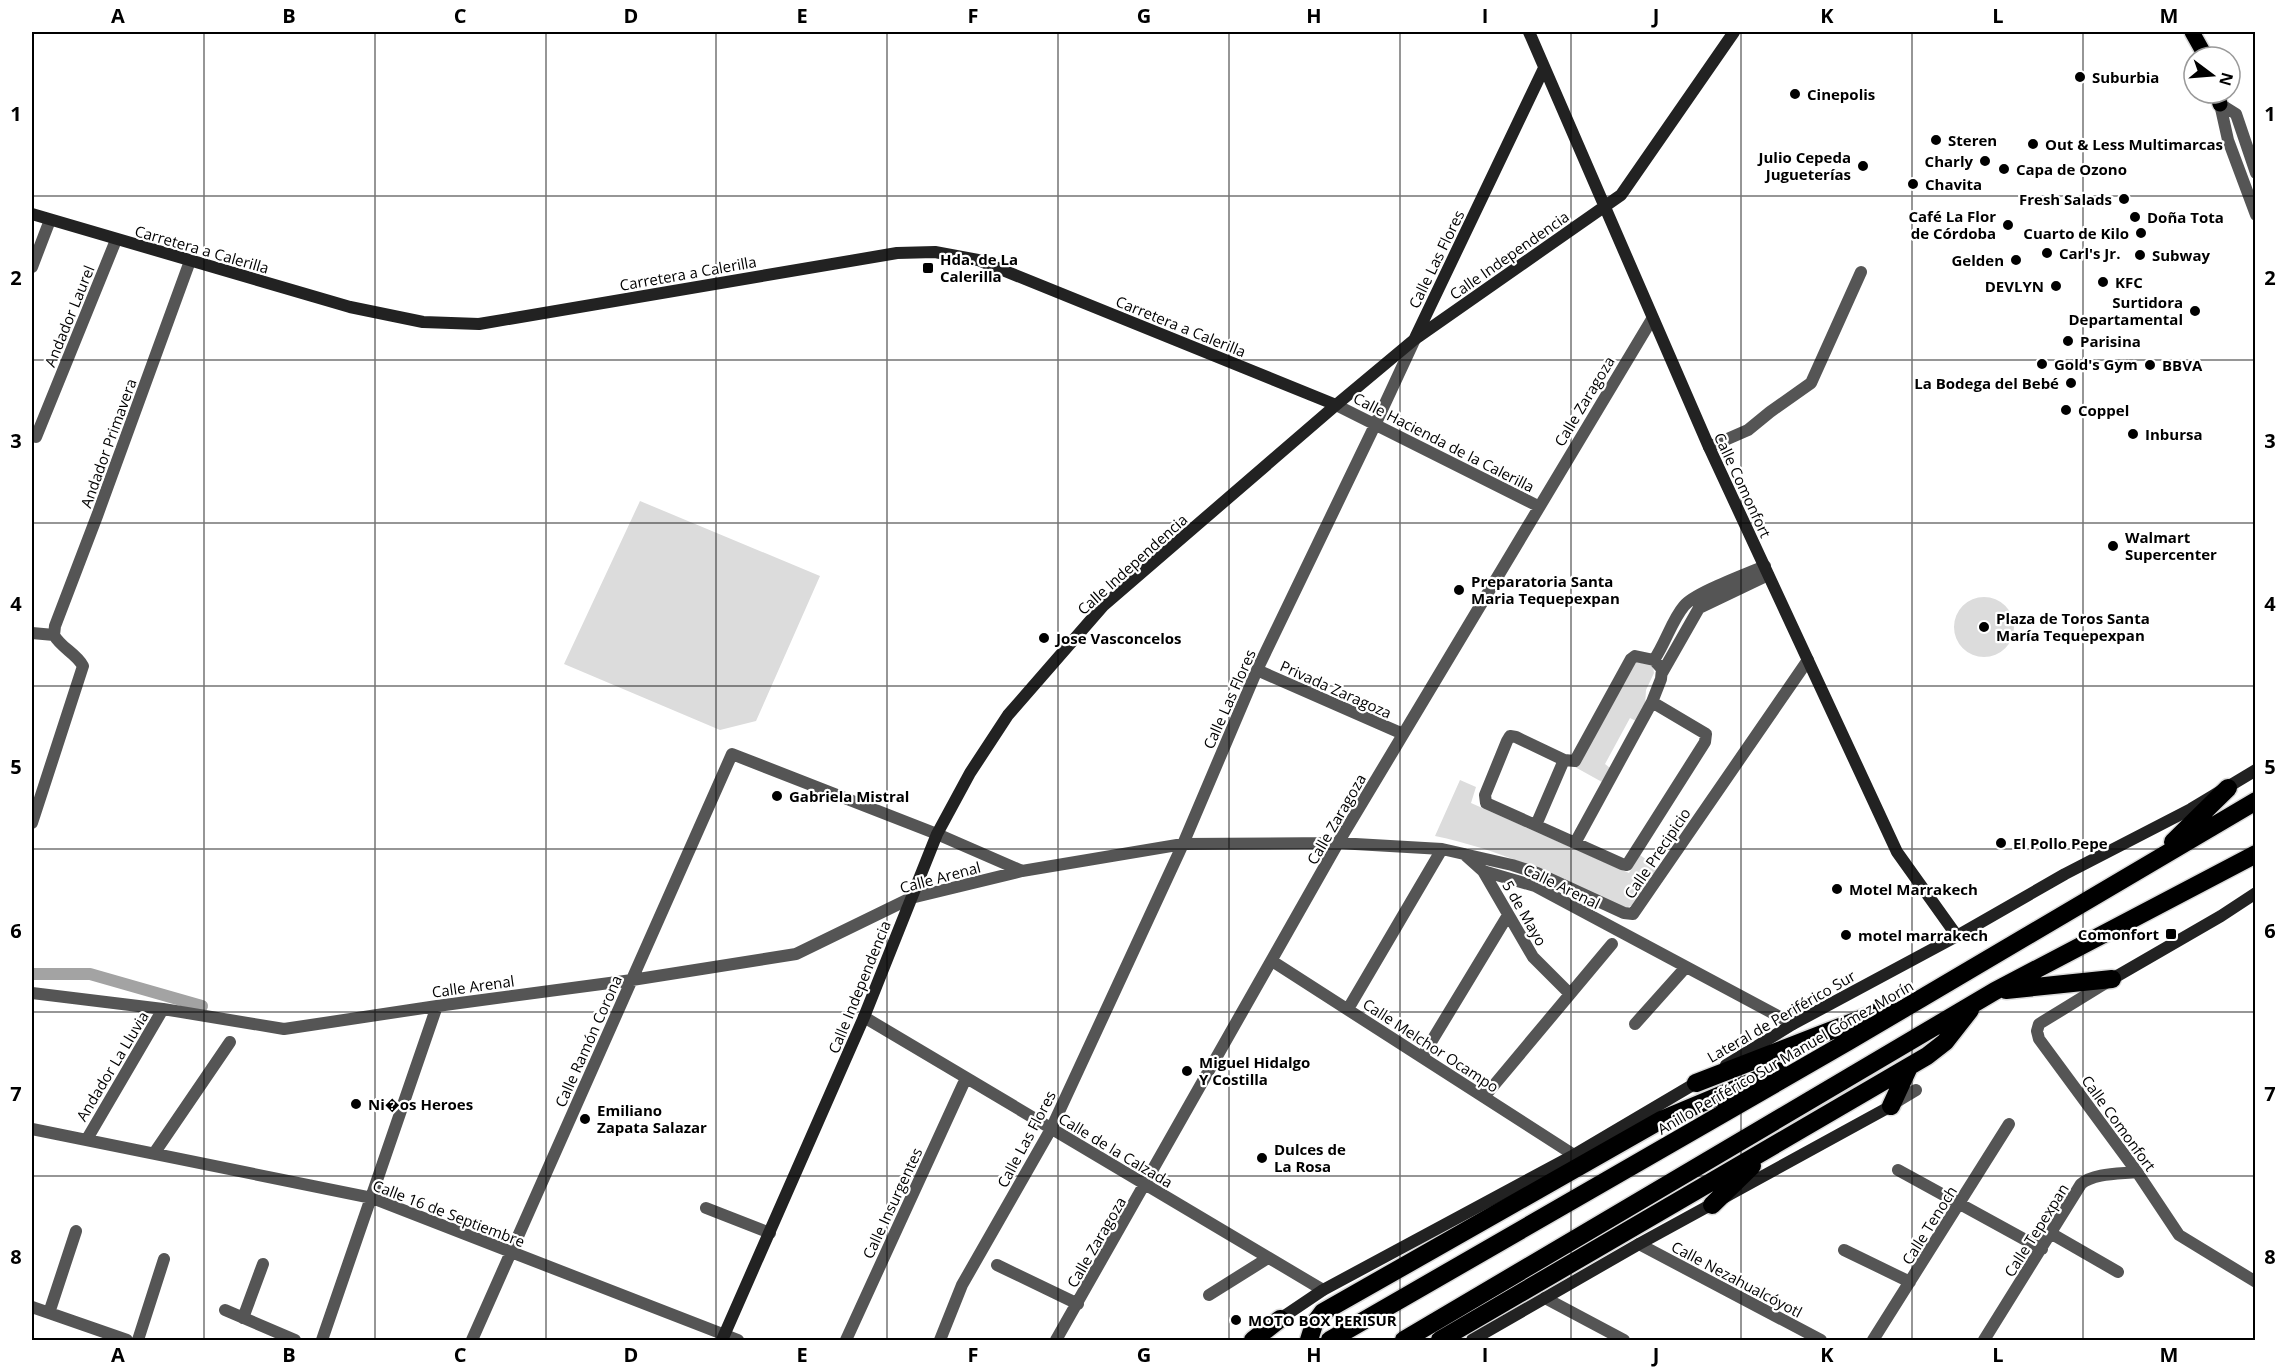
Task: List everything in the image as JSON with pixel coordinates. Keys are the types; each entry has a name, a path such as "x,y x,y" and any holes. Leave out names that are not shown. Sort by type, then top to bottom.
{"highway":[{"path":"2153,861 2228,788"},
{"name":"Anillo Periférico Sur Manuel Gómez Morín","path":"1330,1341 1849,1041 2256,801"},
{"path":"1404,1341 1974,1004 2256,854"},
{"path":"1995,992 2112,979"},
{"path":"1696,1083 1941,987"},
{"path":"1440,1341 1909,1067 1945,1042 1974,1004"},
{"path":"1309,1341 1314,1324 1323,1312 1661,1120 1849,1041"},
{"path":"1891,1106 1909,1067"},
{"path":"1712,1205 1771,1148"},
{"path":"1254,1341 1280,1319"}],"street":[{"name":"Calle Comonfort","path":"1529,32 1709,447 1897,852 1957,936"},
{"name":"Calle Independencia","path":"723,1338 864,1017 937,834 970,773 1008,715 1103,606 1336,405 1414,339 1621,195 1734,32"},
{"name":"Calle Las Flores","path":"940,1341 962,1285 1051,1130 1183,844 1257,670 1544,68"},
{"path":"2220,105 2228,140 2256,215"},
{"path":"2226,105 2236,114 2256,173"},
{"name":"Carretera a Calerilla","path":"32,214 350,307 423,322 479,324 897,253 936,252 978,260 1336,405"},
{"path":"32,267 50,220"},
{"name":"Andador Laurel","path":"36,437 116,240"},
{"name":"Andador Primavera","path":"54,635 55,626 190,261"},
{"path":"1709,447 1748,430 1811,383 1862,272"},
{"name":"Calle Zaragoza","path":"1056,1341 1338,843 1652,319"},
{"name":"Calle Hacienda de la Calerilla","path":"1336,405 1538,506"},
{"path":"1575,843 1652,702 1662,673 1700,608 1735,591 1766,571"},
{"path":"1654,660 1677,617 1688,602 1766,571"},
{"path":"32,633 54,635 80,660 83,666 35,799 32,823"},
{"path":"1652,702 1704,732 1707,736 1627,866 1484,801 1506,741 1510,736 1564,760 1573,761 1577,758 1631,659 1639,656 1654,660 1662,669 1662,673"},
{"name":"Calle Precipicio","path":"1464,854 1537,873 1624,913 1633,914 1808,660"},
{"name":"Privada Zaragoza","path":"1257,670 1403,734"},
{"name":"Calle Ramón Corona","path":"472,1341 732,754 937,834"},
{"path":"1536,825 1564,760"},
{"name":"Lateral de Periférico Sur","path":"1280,1319 1323,1290 1574,1155 1793,1024 1957,936 2065,874 2228,788 2256,770"},
{"path":"937,834 1022,871"},
{"name":"Calle Arenal","path":"32,993 163,1009 284,1029 632,980 796,954 911,898 1022,871 1183,844 1338,843 1442,849 1464,854 1483,870 1535,886 1793,1024"},
{"path":"1348,1009 1442,849"},
{"name":"5 de Mayo","path":"1483,870 1533,957 1570,994"},
{"path":"2112,979 2221,916 2256,893"},
{"path":"1422,1057 1509,915"},
{"path":"1484,1097 1612,944"},
{"name":"Calle Melchor Ocampo","path":"1272,961 1574,1155"},
{"path":"1635,1024 1686,966"},
{"name":"Calle Comonfort","path":"2112,979 2039,1024 2037,1031 2039,1039 2137,1172 2179,1235 2256,1281"},
{"path":"322,1341 437,1006"},
{"name":"Andador La Lluvia","path":"87,1139 163,1009"},
{"name":"Calle de la Calzada","path":"864,1017 1323,1290"},
{"path":"155,1152 230,1042"},
{"name":"Calle Insurgentes","path":"846,1341 966,1078"},
{"path":"1472,1341 1639,1244 1891,1106 1916,1090"},
{"name":"Calle Tenoch","path":"1873,1341 2009,1124"},
{"name":"Calle 16 de Septiembre","path":"32,1129 155,1152 372,1198 723,1338 738,1341"},
{"path":"1898,1170 2042,1249"},
{"name":"Calle Tepexpan","path":"1984,1341 2082,1184 2087,1179 2137,1172"},
{"path":"706,1208 771,1233"},
{"path":"49,1313 76,1231"},
{"path":"2052,1234 2118,1272"},
{"name":"Calle Nezahualcóyotl","path":"1639,1244 1821,1341"},
{"path":"1844,1250 1910,1282"},
{"path":"1209,1295 1268,1258"},
{"path":"138,1341 164,1259"},
{"path":"243,1318 263,1264"},
{"path":"997,1265 1077,1304"},
{"path":"1545,1298 1624,1341"},
{"path":"32,1307 127,1341"},
{"path":"225,1310 296,1341"}],"shaded area":[{"path":"640,501 820,576 756,721 720,730 564,664"},
{"name":"Plaza de Toros Santa María Tequepexpan","path":"1978,597 1990,597 2006,605 2012,615 2014,627 2012,639 2006,649 1990,657 1978,657 1962,649 1954,633 1954,621 1962,605"},
{"path":"1640,659 1653,666 1654,673 1646,690 1645,705 1636,721 1630,718 1605,764 1610,768 1602,782 1575,767 1633,662"},
{"path":"1460,780 1476,787 1471,803 1629,873 1640,855 1658,868 1631,906 1625,908 1508,857 1435,836"}],"waterway":[{"path":"32,974 90,974 202,1006"}],"place":[{"name":"Suburbia","path":"2080,77"},
{"name":"Cinepolis","path":"1795,94"},
{"name":"Steren","path":"1936,140"},
{"name":"Out & Less Multimarcas","path":"2033,144"},
{"name":"Charly","path":"1985,161"},
{"name":"Julio Cepeda Jugueterías","path":"1863,166"},
{"name":"Capa de Ozono","path":"2004,169"},
{"name":"Chavita","path":"1913,184"},
{"name":"Fresh Salads","path":"2124,199"},
{"name":"Doña Tota","path":"2135,217"},
{"name":"Café La Flor de Córdoba","path":"2008,225"},
{"name":"Cuarto de Kilo","path":"2141,233"},
{"name":"Carl's Jr.","path":"2047,253"},
{"name":"Subway","path":"2140,255"},
{"name":"Gelden","path":"2016,260"},
{"name":"Hda. de La Calerilla","path":"928,268"},
{"name":"KFC","path":"2103,282"},
{"name":"DEVLYN","path":"2056,286"},
{"name":"Surtidora Departamental","path":"2195,311"},
{"name":"Parisina","path":"2068,341"},
{"name":"Gold's Gym","path":"2042,364"},
{"name":"BBVA","path":"2150,365"},
{"name":"La Bodega del Bebé","path":"2071,383"},
{"name":"Coppel","path":"2066,410"},
{"name":"Inbursa","path":"2133,434"},
{"name":"Walmart Supercenter","path":"2113,546"},
{"name":"Preparatoria Santa Maria Tequepexpan","path":"1459,590"},
{"name":"Plaza de Toros Santa María Tequepexpan","path":"1984,627"},
{"name":"Jose Vasconcelos","path":"1044,638"},
{"name":"Gabriela Mistral","path":"777,796"},
{"name":"El Pollo Pepe","path":"2001,843"},
{"name":"Motel Marrakech","path":"1837,889"},
{"name":"Comonfort","path":"2171,934"},
{"name":"motel marrakech","path":"1846,935"},
{"name":"Miguel Hidalgo Y Costilla","path":"1187,1071"},
{"name":"Ni�os Heroes","path":"356,1104"},
{"name":"Emiliano Zapata Salazar","path":"585,1119"},
{"name":"Dulces de La Rosa","path":"1262,1158"},
{"name":"MOTO BOX PERISUR","path":"1236,1320"}]}
